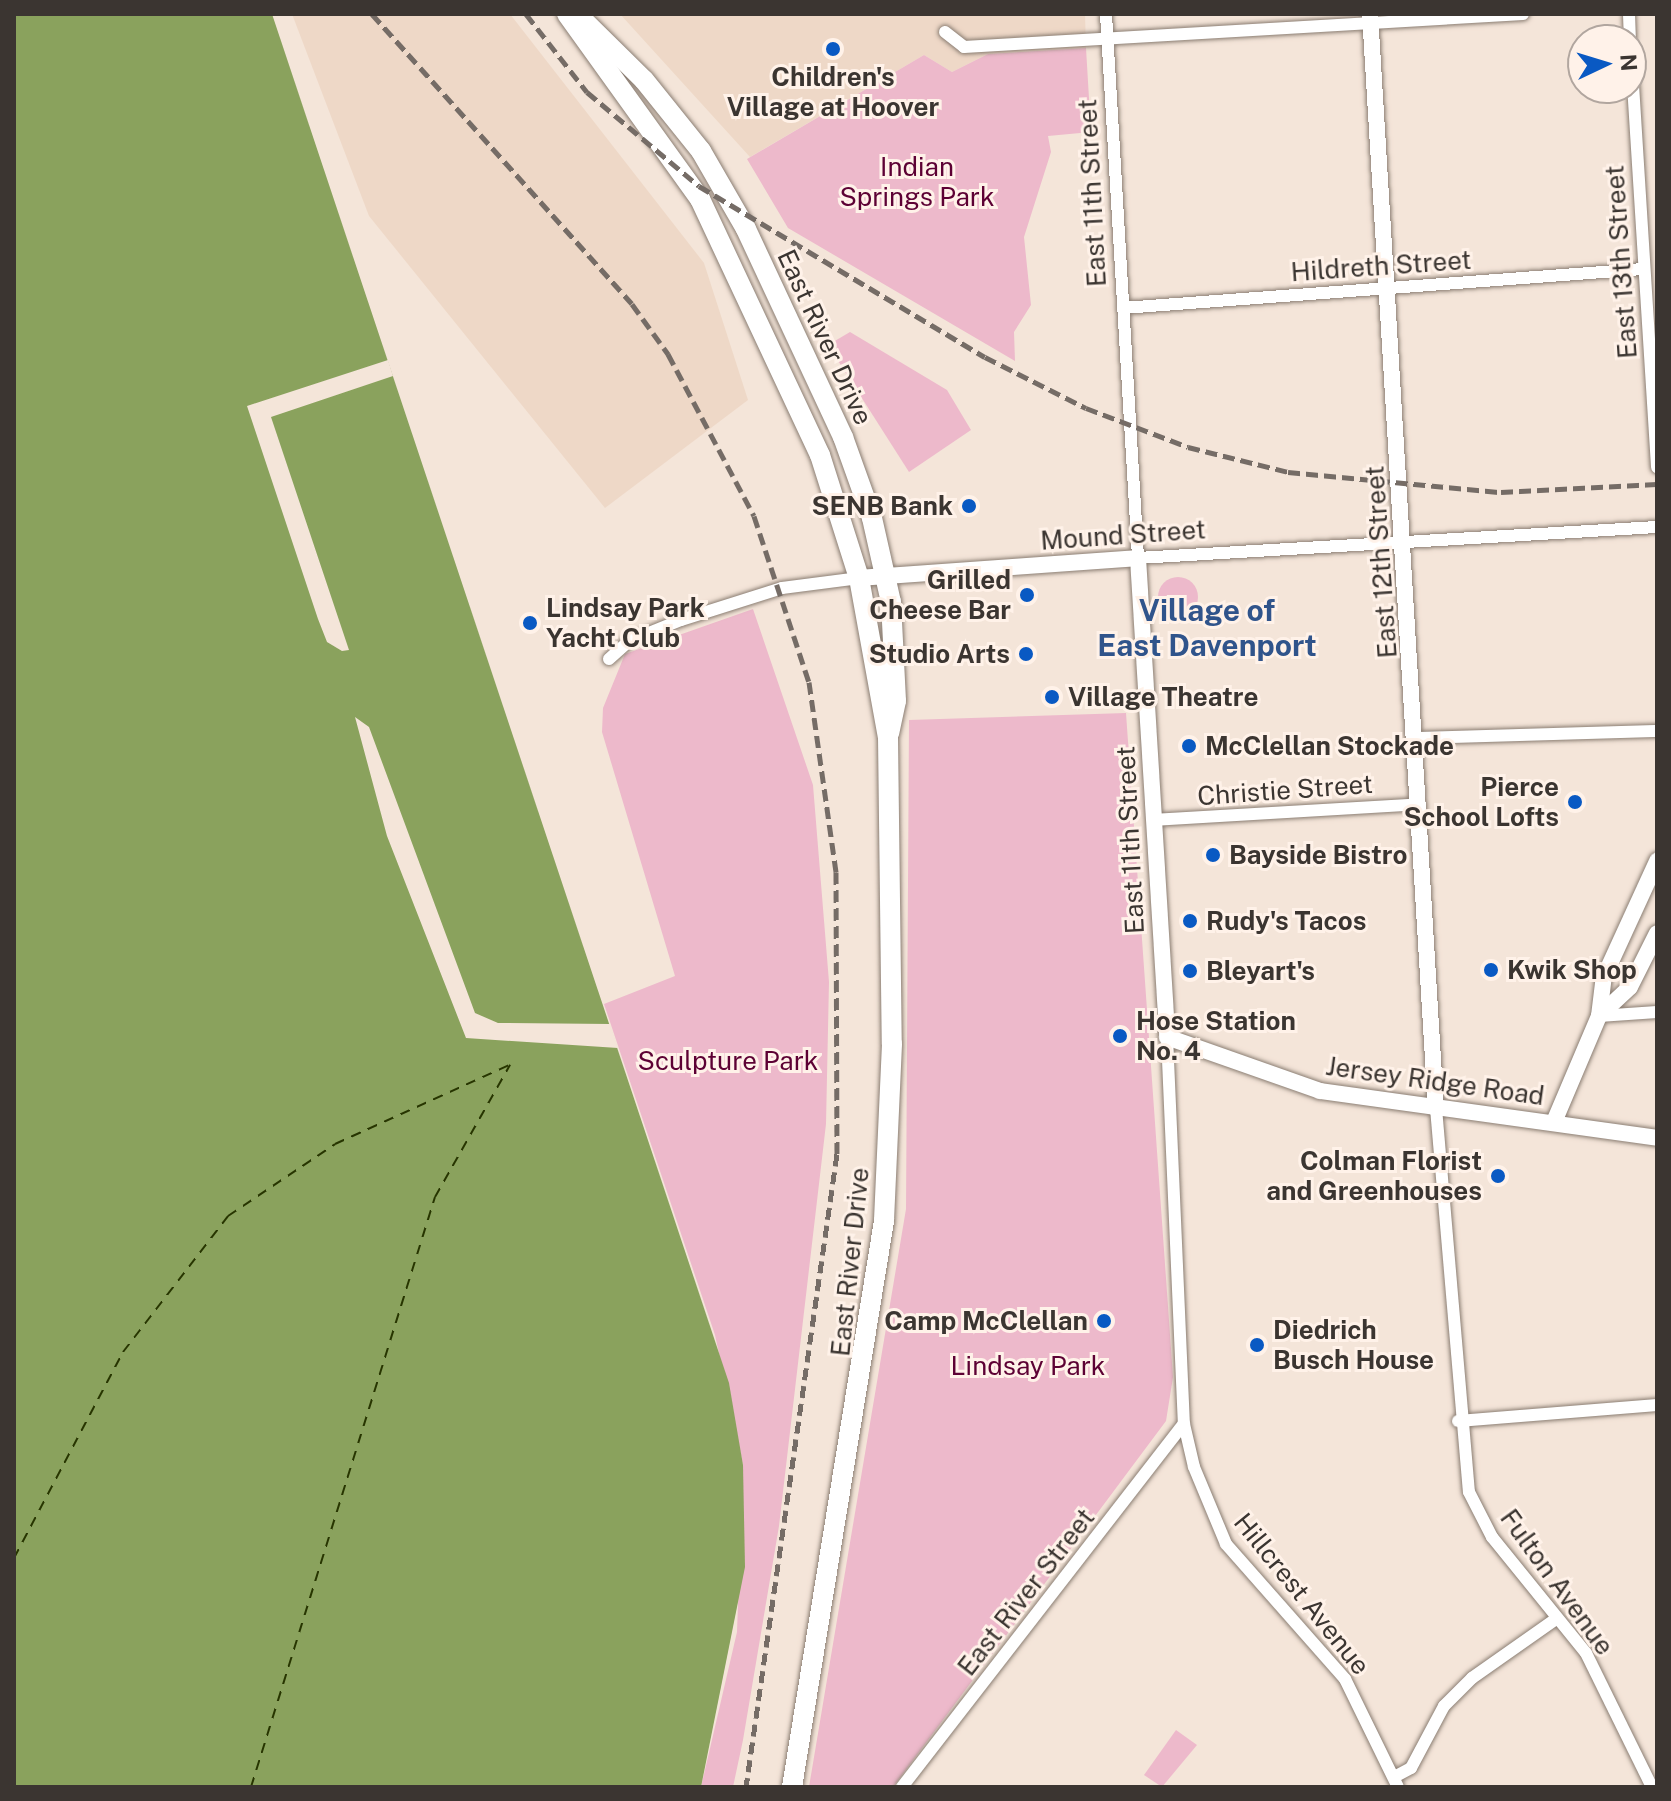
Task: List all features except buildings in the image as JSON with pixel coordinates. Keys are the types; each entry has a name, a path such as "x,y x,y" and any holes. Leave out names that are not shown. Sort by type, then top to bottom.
{"main road":[{"name":"East River Drive","path":"567,14 700,199 820,455 859,578 888,737"},
{"name":"East River Drive","path":"577,14 680,122 746,229 843,437 886,576 896,673 888,737 892,1044 884,1221 792,1787"}],"street":[{"name":"East 11th Street","path":"1106,14 1167,1037 1184,1424"},
{"path":"945,32 964,47 1108,41 1371,20 1523,14"},
{"name":"East 12th Street","path":"1371,20 1436,1108"},
{"name":"East 13th Street","path":"1634,104 1657,467"},
{"name":"Hildreth Street","path":"1123,308 1643,269"},
{"name":"Mound Street","path":"609,659 629,641 681,620 782,588 859,578 1404,539 1657,527"},
{"path":"1416,738 1657,731"},
{"name":"Christie Street","path":"1154,820 1420,804"},
{"path":"1554,1122 1599,1016 1604,977 1657,861"},
{"path":"1599,1016 1630,987 1657,933"},
{"path":"1599,1016 1657,1012"},
{"name":"Jersey Ridge Road","path":"1167,1037 1320,1091 1657,1138"},
{"name":"Fulton Avenue","path":"1436,1108 1458,1421 1469,1492 1492,1537 1586,1653 1652,1787"},
{"path":"1458,1421 1657,1405"},
{"name":"Hillcrest Avenue","path":"1184,1424 1207,1509 1226,1544 1345,1679 1397,1781"},
{"name":"East River Street","path":"902,1787 1184,1424"},
{"path":"1397,1781 1411,1768 1444,1706 1472,1678 1556,1619"}],"shaded area":[{"path":"14,14 272,14 729,1383 743,1465 745,1567 701,1787 14,1787"},
{"path":"292,14 510,14 704,263 748,400 605,508 369,216"},
{"path":"620,14 1085,14 1086,48 988,54 952,72 924,55 750,157"}],"green space":[{"name":"Indian Springs Park","path":"1086,48 1091,132 1048,136 1051,152 1024,237 1031,305 1014,332 1015,361 788,228 747,159 924,55 952,72 988,54"},
{"path":"850,332 947,390 971,430 909,472 828,345"},
{"path":"1178,577 1192,583 1198,597 1192,611 1178,617 1164,611 1158,597 1164,583"},
{"name":"Sculpture Park","path":"753,609 813,785 829,982 826,1124 779,1526 743,1740 733,1787 701,1787 737,1632 743,1465 715,1335 604,1004 675,976 602,732 603,708 625,654"},
{"name":"Lindsay Park","path":"1126,713 1173,1377 1166,1421 893,1787 809,1787 906,1209 909,720"},
{"path":"1176,1730 1197,1745 1162,1787 1144,1775"}],"pier":[{"path":"388,360 393,376 271,417 349,650 342,651 327,642 318,619 247,406"},
{"path":"355,717 369,727 475,1013 498,1023 610,1024 618,1048 466,1038 387,836"}],"ferry route":[{"path":"14,1558 123,1352 228,1216 335,1144 509,1065"},
{"path":"251,1787 435,1197 510,1065"}],"railway":[{"path":"372,14 632,304 668,354 754,516 809,682 836,872 837,1154 746,1787"},
{"path":"526,14 587,92 699,186 985,357 1086,408 1188,447 1288,472 1501,492 1657,484"}],"place":[{"name":"Children's Village at Hoover","path":"833,49"},
{"name":"SENB Bank","path":"969,506"},
{"name":"Grilled Cheese Bar","path":"1027,595"},
{"name":"Lindsay Park Yacht Club","path":"530,623"},
{"name":"Studio Arts","path":"1026,654"},
{"name":"Village Theatre","path":"1052,697"},
{"name":"McClellan Stockade","path":"1189,746"},
{"name":"Pierce School Lofts","path":"1575,802"},
{"name":"Bayside Bistro","path":"1213,855"},
{"name":"Rudy's Tacos","path":"1190,921"},
{"name":"Kwik Shop","path":"1491,970"},
{"name":"Bleyart's","path":"1190,971"},
{"name":"Hose Station No. 4","path":"1120,1036"},
{"name":"Colman Florist and Greenhouses","path":"1498,1176"},
{"name":"Camp McClellan","path":"1104,1321"},
{"name":"Diedrich Busch House","path":"1257,1345"}],"district":[{"name":"Village of East Davenport","path":"1207,627"}]}
